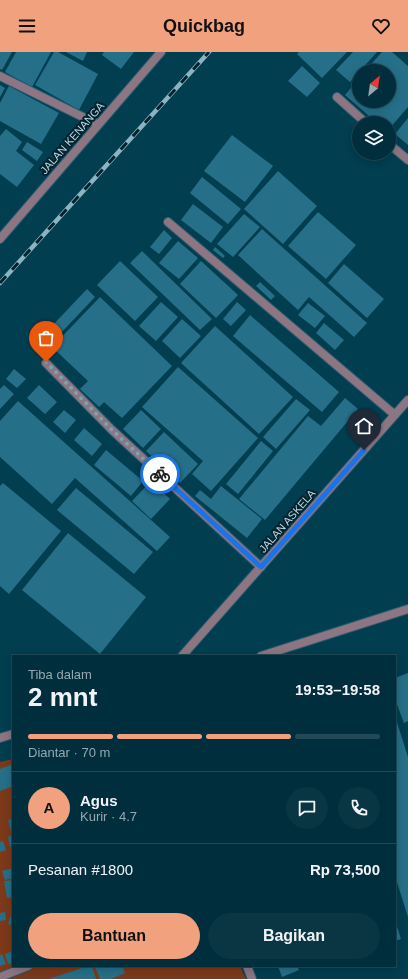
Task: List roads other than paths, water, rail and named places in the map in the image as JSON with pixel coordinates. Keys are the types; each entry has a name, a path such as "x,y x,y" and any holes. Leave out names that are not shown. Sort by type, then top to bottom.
{"street":[{"name":"JALAN KENANGA","path":"0,239 97,124 161,52"},
{"path":"0,76 97,124"},
{"path":"337,97 358,116"},
{"path":"396,150 408,160"},
{"path":"168,222 395,415"},
{"path":"46,362 112,430 261,567"},
{"name":"JALAN ASKELA","path":"183,655 408,400"},
{"path":"264,655 408,609"},
{"path":"0,738 12,734"},
{"path":"0,977 25,967"},
{"path":"247,967 252,979"}],"railway":[{"path":"0,283 209,52"}]}
